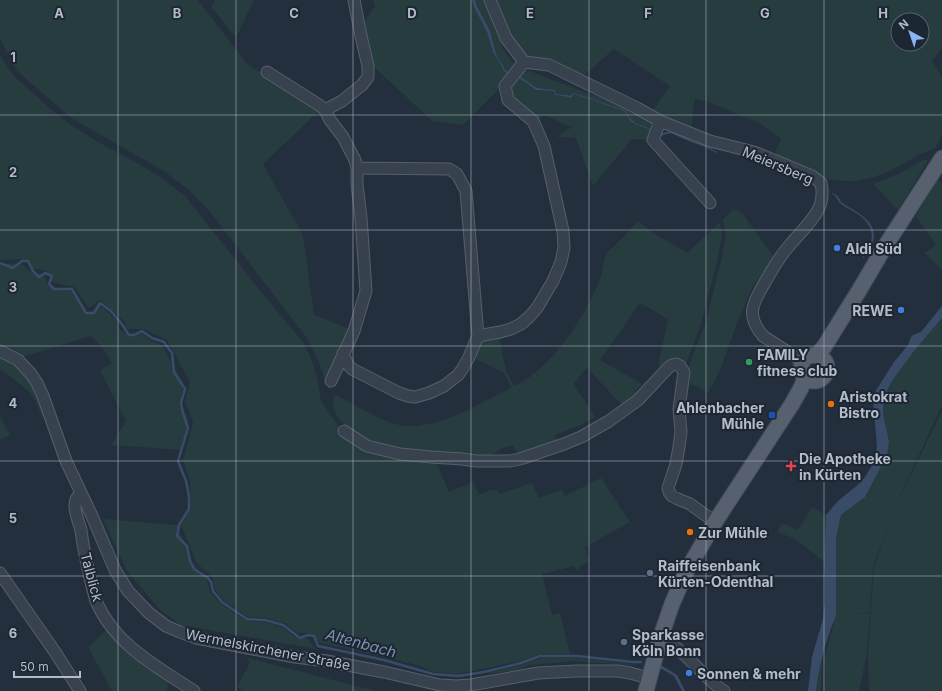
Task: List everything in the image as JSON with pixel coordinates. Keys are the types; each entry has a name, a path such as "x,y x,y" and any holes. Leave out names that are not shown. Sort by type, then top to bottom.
{"main road":[{"path":"810,359 822,359 826,365 825,375 820,380 816,381 805,378 801,369 810,359 824,347 888,242 942,158"},
{"path":"647,685 659,640 678,588 715,522 792,404 805,378"}],"street":[{"path":"324,110 342,100 362,85 368,77 368,66 354,0"},
{"path":"478,336 511,329 530,317 553,281 561,262 564,248 563,231 544,146 533,121 508,100 505,86 524,62 506,38 490,0"},
{"name":"Meiersberg","path":"524,62 549,65 637,108 660,121 710,141 754,152 812,176 821,183 822,194 818,211 780,257 758,294 753,311 753,321 758,331 763,336 810,359"},
{"path":"267,72 319,105 324,110 343,137 355,160 357,168 366,291 354,331 331,381"},
{"path":"660,121 653,140 710,203"},
{"path":"344,353 344,359 352,368 399,393 415,397 422,396 436,390 455,378 466,362 478,336 466,191 457,174 450,169 357,168"},
{"name":"Wermelskirchener Straße","path":"0,351 18,360 37,383 66,461 115,570 128,591 149,613 166,626 196,638 377,670 440,685 471,685 538,673 618,671 630,673 647,685"},
{"path":"344,431 367,446 400,454 462,458 476,461 520,459 581,437 609,421 638,400 668,368 676,364 680,366 684,372 679,409 681,432 676,464 668,488 672,496 678,500 690,504 715,522"},
{"name":"Talblick","path":"81,494 76,498 74,504 75,510 96,601 105,617 111,626 141,656 194,691"},
{"path":"0,573 80,691"},
{"path":"659,640 674,646 685,655 708,679 724,691"}],"green space":[{"path":"0,0 198,0 247,64 319,111 263,164 303,235 314,315 350,329 328,379 324,377 319,362 306,337 211,213 190,191 164,171 71,118 17,71 0,39"},
{"path":"215,0 254,0 236,38 211,6"},
{"path":"373,0 472,0 487,32 493,52 503,70 507,74 513,74 536,90 554,91 555,95 571,98 574,94 622,110 633,123 650,129 648,127 633,122 622,109 574,93 570,96 556,94 555,90 537,88 513,73 504,69 495,51 490,31 475,0 486,0 503,49 514,64 524,71 528,70 604,99 653,122 653,131 647,140 632,139 593,186 576,138 557,137 572,127 544,115 540,119 545,135 512,100 501,83 499,89 463,125 432,121 372,65 363,24 375,6"},
{"path":"497,0 942,0 942,48 932,61 942,76 942,135 935,148 888,172 856,181 824,179 773,158 781,139 761,124 706,101 695,99 691,129 652,112 670,86 614,49 582,77 541,64 521,53 510,34"},
{"path":"0,55 13,75 68,123 98,142 139,164 185,196 302,341 314,367 321,401 343,433 365,448 435,459 449,492 473,482 479,495 490,490 497,490 499,494 532,483 539,498 562,490 565,496 601,478 630,522 585,547 589,562 580,566 580,569 576,570 574,566 542,574 552,615 560,613 570,654 540,654 520,661 458,674 433,672 421,666 320,643 309,633 297,633 284,623 266,618 248,617 222,599 215,589 211,575 196,562 181,525 191,509 190,481 183,460 193,422 185,402 190,382 167,340 143,329 125,329 125,322 100,300 89,308 74,287 51,282 47,271 34,269 22,259 0,260"},
{"path":"923,160 928,160 898,210 873,184 899,174"},
{"path":"937,177 942,184 942,270 925,253 936,245 916,216 934,186"},
{"path":"734,209 743,214 775,259 753,286 737,323 721,368 708,393 685,380 689,365 705,325 722,257 726,234 723,219"},
{"path":"638,221 652,232 687,253 720,222 722,235 701,324 685,367 664,369 658,365 668,319 640,303 600,360 642,384 635,392 640,396 625,408 587,368 573,384 596,417 555,435 558,443 519,456 513,445 502,448 487,458 427,455 368,443 349,431 335,413 333,406 334,394 381,419 404,426 416,426 439,422 466,411 511,388 504,373 474,358 479,341 499,335 506,371 514,386 528,378 553,356 574,328 598,284 607,254"},
{"path":"21,263 32,273 44,275 48,286 71,291 88,314 100,305 120,323 119,329 127,334 142,333 152,341 162,345 183,383 181,403 189,422 181,450 111,445 126,421 100,370 112,363 103,348 91,336 22,357 0,348 0,264"},
{"path":"942,318 942,405 892,514 873,567 870,612 856,614 870,613 867,652 859,691 825,691 826,673 824,660 834,623 833,622 836,616 836,538 841,515 865,497 889,441 883,414 884,397 892,381 914,351"},
{"path":"0,356 16,367 33,385 44,413 42,418 38,406 30,393 0,370"},
{"path":"942,411 942,691 869,691 868,652 874,567 892,514"},
{"path":"0,416 10,435 0,440"},
{"path":"812,507 826,515 824,561 793,538 777,532 782,523 798,530"},
{"path":"103,519 177,525 192,561 206,578 211,593 221,604 247,621 265,622 282,627 295,637 307,638 316,649 181,625 161,611 127,571"},
{"path":"108,629 125,651 152,671 169,680 167,691 112,691 88,647"},
{"path":"248,658 375,691 243,691 237,687 249,665"},
{"path":"541,658 577,658 631,664 640,663 633,665 572,661 530,665 512,671 484,674 521,665"},
{"path":"822,659 821,691 816,691 819,671"}],"water":[{"path":"472,0 475,0 490,31 498,59 503,65 504,69 508,72 507,74 503,70 493,52 487,32"},
{"path":"519,76 537,88 555,90 556,94 570,96 574,93 622,109 634,122 650,130 631,121 622,110 574,94 571,98 555,95 554,91 536,90 518,77"},
{"path":"671,131 706,146 717,153 671,133 660,136 659,134"},
{"path":"832,193 838,196 841,202 859,213 872,228 874,235 873,243 863,259 864,254 871,242 872,237 870,227 864,219 840,203"},
{"path":"942,306 942,318 914,351 892,381 884,397 883,414 889,441 887,455 865,497 841,515 836,538 836,616 823,653 816,691 808,691 812,657 823,619 825,603 824,561 826,515 838,501 860,483 873,464 877,446 873,400 875,392 894,362 908,345 911,337 921,332"},
{"path":"661,665 677,675 685,691 682,691 674,676 660,668"}],"waterway":[{"name":"Altenbach","path":"0,263 13,268 22,261 28,261 33,271 39,277 45,273 52,276 49,284 54,289 72,289 86,313 94,313 100,303 111,311 129,335 134,335 142,331 152,338 164,342 172,353 174,372 185,389 181,403 188,428 178,461 186,481 189,496 189,509 179,525 177,536 187,546 190,561 194,569 208,578 211,582 213,591 222,602 247,619 265,620 283,625 300,638 308,635 314,636 318,646 384,660 433,674 458,676 484,672 521,663 540,656 577,656 641,662"}],"place":[{"name":"Aldi Süd","path":"837,248"},
{"name":"REWE","path":"901,310"},
{"name":"FAMILY fitness club","path":"749,362"},
{"name":"Aristokrat Bistro","path":"831,404"},
{"name":"Ahlenbacher Mühle","path":"772,415"},
{"name":"Die Apotheke in Kürten","path":"791,466"},
{"name":"Zur Mühle","path":"690,532"},
{"name":"Raiffeisenbank Kürten-Odenthal","path":"650,573"},
{"name":"Sparkasse Köln Bonn","path":"624,642"},
{"name":"Sonnen & mehr","path":"689,673"}]}
